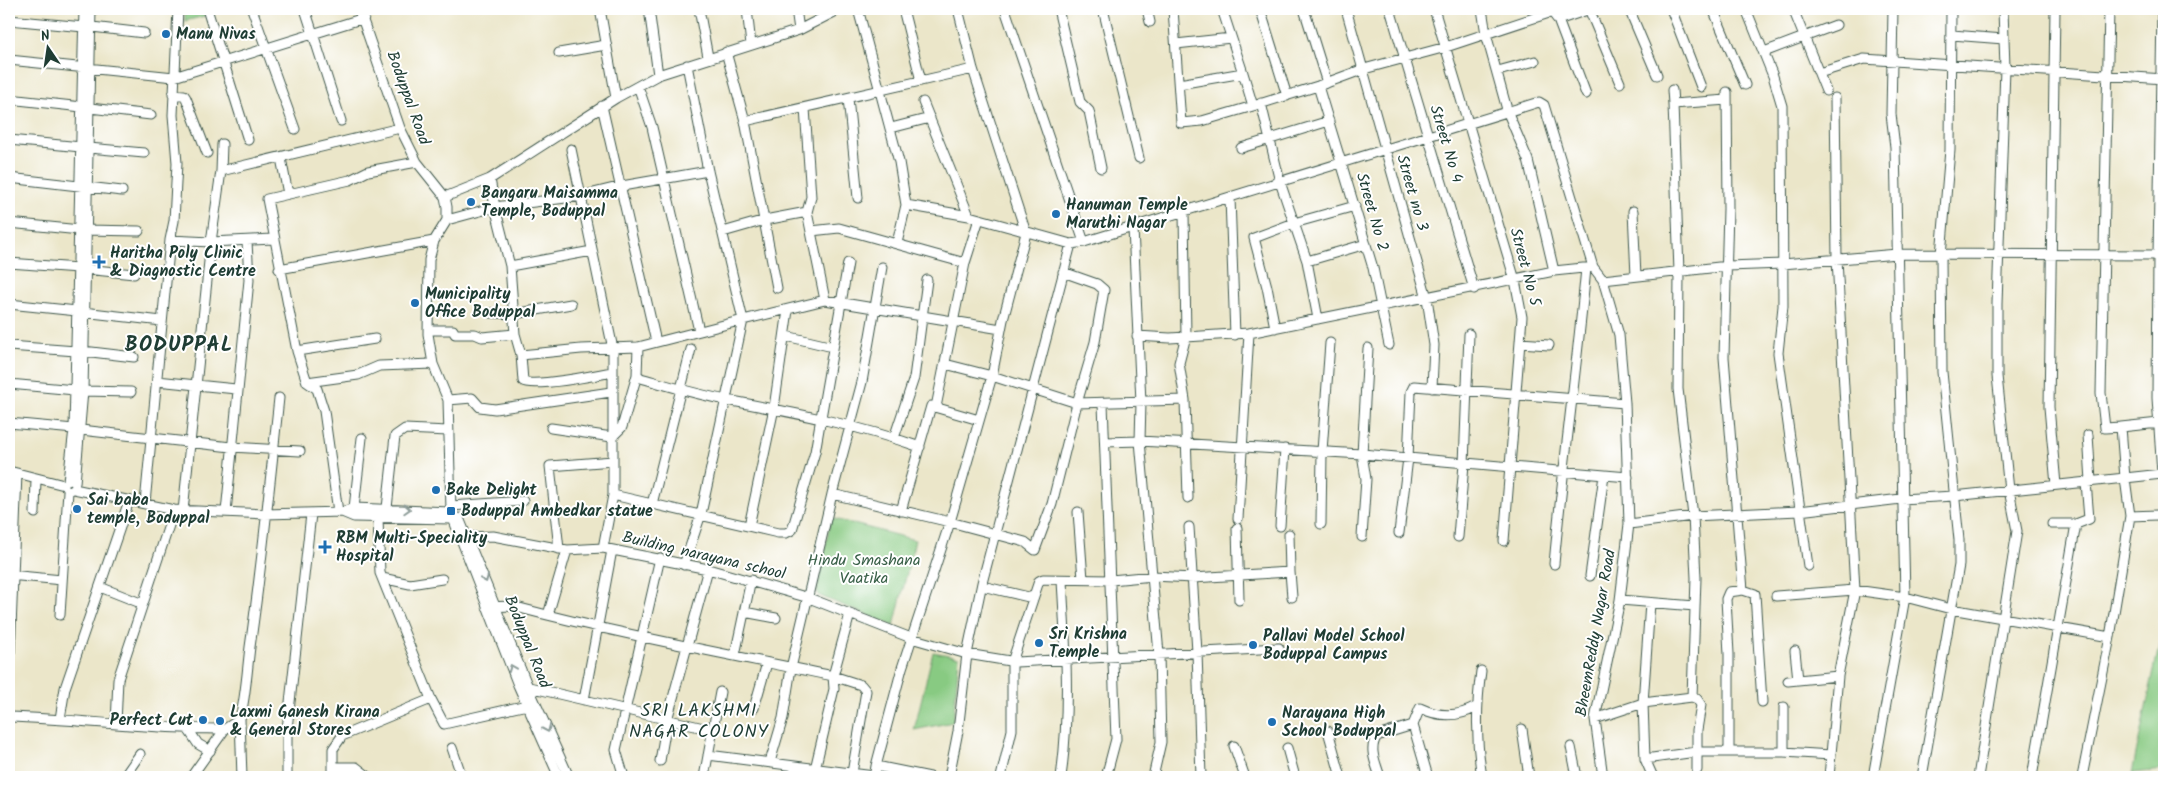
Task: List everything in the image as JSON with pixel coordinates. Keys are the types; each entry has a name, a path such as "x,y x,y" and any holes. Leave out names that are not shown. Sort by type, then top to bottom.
{"street":[{"path":"84,9 88,27"},
{"path":"60,615 79,391 86,68 91,9"},
{"path":"145,503 170,240 174,222 177,164 172,115 178,9"},
{"path":"206,9 248,140"},
{"path":"252,9 295,129"},
{"path":"305,9 341,121"},
{"name":"Boduppal Road","path":"359,9 364,18 400,128 417,162 445,197"},
{"path":"600,9 616,98"},
{"path":"650,9 658,75"},
{"path":"699,9 708,58"},
{"path":"747,9 751,45"},
{"path":"796,9 799,30"},
{"path":"708,171 622,186 581,196 495,208 447,220 445,197 490,179 602,106 658,75 799,30 838,9"},
{"path":"858,9 891,128 906,204 897,243"},
{"path":"904,9 921,81"},
{"path":"875,773 911,638 950,522 992,376 1001,329 1026,233 973,69 958,9"},
{"path":"1005,9 1084,242"},
{"path":"1058,9 1080,102 1089,111 1101,168"},
{"path":"1102,9 1139,158"},
{"path":"1147,9 1150,22"},
{"path":"1174,9 1181,122 1202,121 1287,96 1364,69 1486,34 1551,10 1558,20 1586,94"},
{"path":"1222,9 1243,73 1270,140 1280,182 1307,261 1318,319"},
{"path":"1304,9 1322,85"},
{"name":"Street no 3","path":"1346,9 1427,298 1434,345 1432,388"},
{"name":"Street No 4","path":"1390,9 1474,288"},
{"name":"Street No 5","path":"1434,9 1515,280 1522,317 1504,541"},
{"path":"1482,9 1486,34 1498,71 1508,113 1528,160 1554,271"},
{"path":"1558,20 1589,9 1620,83"},
{"path":"1629,9 1657,75"},
{"path":"1671,9 1701,87"},
{"path":"1713,9 1745,85"},
{"path":"1746,9 1764,52 1782,106 1783,264 1778,353 1808,566"},
{"path":"1793,9 1826,90"},
{"path":"1873,777 1905,597 1901,499 1895,147 1891,114 1893,9"},
{"path":"1922,777 1959,565 1959,540 1942,372 1941,255 1950,150 1952,9"},
{"path":"1978,777 2017,532 2009,490 1997,376 1997,304 2005,68 2003,9"},
{"path":"2055,9 2049,407 2056,485"},
{"path":"2109,9 2101,393 2105,428 2159,423"},
{"path":"1629,524 1738,512 1849,506 1901,499 1954,496 2162,474 2159,423 2162,9"},
{"path":"1261,12 1287,96"},
{"path":"9,60 174,77 265,47 364,18"},
{"path":"9,20 144,33"},
{"path":"1764,52 1836,25"},
{"path":"1952,35 2004,39"},
{"path":"1176,44 1231,38"},
{"path":"559,53 606,45"},
{"path":"726,52 744,121 777,288"},
{"path":"1819,73 1864,59 2054,70 2162,79"},
{"path":"1498,71 1535,61"},
{"path":"684,565 701,514 743,320 708,171 687,65"},
{"path":"744,121 973,69"},
{"path":"1179,84 1243,73"},
{"name":"Street No 2","path":"1322,85 1329,121 1373,268 1389,345"},
{"path":"638,86 652,128 699,331"},
{"path":"1672,90 1679,272 1678,389 1693,516 1696,578 1692,697"},
{"path":"173,94 184,95 186,98 207,153"},
{"path":"1673,104 1727,96 1728,266 1724,357 1743,590"},
{"path":"848,98 858,198"},
{"path":"1829,777 1838,676 1855,590 1837,259 1835,98"},
{"path":"9,99 151,115"},
{"path":"923,102 969,216"},
{"path":"906,204 969,216 1071,244 1084,242 1385,152 1539,102 1544,105 1589,267 1562,471 1554,564"},
{"path":"602,106 622,186 656,342"},
{"path":"805,108 812,197 807,212 825,300"},
{"path":"891,128 930,118"},
{"path":"1241,148 1329,121"},
{"path":"221,172 400,128"},
{"path":"9,140 144,153"},
{"path":"116,724 118,678 142,604 179,511 191,443 211,242 221,172 222,144"},
{"path":"571,149 613,349 611,392 613,495 599,627 584,700"},
{"path":"281,158 288,194"},
{"path":"340,512 324,411 317,388 308,382 297,351 273,239 267,199 350,180 368,171 417,162"},
{"path":"9,178 122,191"},
{"path":"490,179 495,208 510,266 515,334 521,355 521,377 526,384 612,372"},
{"path":"1230,198 1235,335"},
{"path":"1275,328 1268,287 1253,241 1257,235 1355,206"},
{"path":"1633,211 1636,276"},
{"path":"723,232 765,220 807,212"},
{"path":"1184,213 1186,336 1179,363 1185,400 1188,498"},
{"path":"936,407 965,263 979,219"},
{"name":"Boduppal Road","path":"447,220 434,241 429,260 428,330 432,364 448,400 453,515 491,606 568,777"},
{"path":"9,223 83,230 139,231"},
{"path":"811,231 839,228 965,263"},
{"path":"1133,228 1141,402 1140,441 1159,654 1161,742 1153,777"},
{"path":"170,240 211,242 273,239"},
{"path":"226,512 236,389 249,280 248,241"},
{"path":"279,269 434,241"},
{"path":"949,777 958,731 967,654 982,586 1071,244"},
{"path":"1307,261 1366,244"},
{"path":"510,266 592,251"},
{"path":"1603,280 1728,266 1783,264 1897,254 2161,255"},
{"path":"9,263 134,274"},
{"path":"613,495 778,533 786,533 792,530 815,452 848,263"},
{"path":"770,762 784,718 791,668 832,494 862,382 882,267"},
{"path":"1137,336 1235,335 1249,333 1554,271 1589,267"},
{"name":"BheemReddy Nagar Road","path":"1589,267 1603,280 1619,335 1625,403 1628,477 1629,524 1620,600 1594,719 1603,777"},
{"path":"832,494 1025,542 1035,550 1052,504 1094,342 1104,290 1097,284 1063,272"},
{"path":"894,438 914,378 924,316 927,280"},
{"path":"521,355 581,349 638,347 825,300 1001,329"},
{"path":"9,304 162,320"},
{"path":"491,314 514,314 571,304"},
{"path":"749,526 774,408 786,336 788,310"},
{"path":"428,330 453,330 455,334 475,334 482,337 515,334"},
{"path":"1240,600 1237,523 1249,333"},
{"path":"1458,537 1464,464 1469,334"},
{"path":"786,336 833,347"},
{"path":"297,351 375,339"},
{"path":"1321,524 1322,451 1330,343"},
{"path":"1520,343 1549,345"},
{"path":"9,346 134,357"},
{"path":"612,437 622,427 637,375 638,347"},
{"path":"1362,537 1366,479 1362,454 1368,348"},
{"path":"652,504 691,349"},
{"path":"308,382 358,375 379,366 432,364"},
{"path":"945,364 1033,388 1077,403 1103,404 1185,400"},
{"path":"637,375 641,378 681,389 727,400 774,408 894,438 920,447"},
{"path":"157,381 236,389"},
{"path":"9,384 79,391 131,392"},
{"path":"1399,533 1408,458 1411,392 1414,386 1625,403"},
{"path":"448,400 472,398 480,407 495,409 611,392"},
{"path":"242,777 240,719 259,595 265,514 279,398"},
{"path":"1103,404 1116,738 1106,777"},
{"path":"901,511 932,406 979,420"},
{"path":"9,423 231,447 300,451"},
{"path":"2082,777 2110,637 2130,516 2121,427"},
{"path":"551,428 612,437"},
{"path":"448,431 405,430 395,436 378,551 382,578 431,699 444,724 527,705"},
{"path":"2052,524 2076,524 2089,519 2088,434"},
{"path":"354,508 362,438"},
{"path":"1105,442 1140,441 1322,451 1628,477"},
{"path":"1280,526 1285,449"},
{"path":"548,615 563,549 550,466 613,461"},
{"path":"9,680 13,472 129,501 179,511 311,514 340,512 354,508 384,515"},
{"path":"1590,576 1604,475"},
{"path":"35,513 36,478"},
{"path":"60,718 65,688 129,501"},
{"path":"340,512 354,517 453,515 523,501"},
{"path":"1078,512 1083,579"},
{"path":"287,777 287,729 311,514"},
{"name":"Boduppal Road","path":"453,515 468,537 527,705 559,777"},
{"path":"2130,516 2156,515"},
{"path":"2032,777 2051,679 2056,628 2076,524"},
{"path":"1189,527 1197,652 1201,777"},
{"path":"1289,534 1292,597"},
{"name":"Building narayana school","path":"468,537 493,536 563,549 608,549 708,569 809,598 911,638 967,654 1012,662 1279,648"},
{"path":"624,777 615,754 660,558"},
{"path":"660,761 667,720 708,569"},
{"path":"1001,777 1012,730 1012,662 1037,584 1042,579 1111,580 1153,576 1192,578 1290,572"},
{"path":"11,575 62,580"},
{"path":"382,578 410,584 442,579"},
{"path":"735,655 751,580"},
{"path":"1061,777 1067,738 1062,580"},
{"path":"982,586 1032,598"},
{"path":"100,587 142,604"},
{"path":"1729,752 1730,654 1726,599 1729,592 1743,590 1753,592 1756,596 1762,702"},
{"path":"1776,596 1855,590 1905,597 1951,609 2110,637"},
{"path":"1620,600 1695,606"},
{"path":"1650,603 1643,703 1645,759 1653,777"},
{"path":"491,606 512,606 688,648 735,655 833,676 862,685 866,691 852,773"},
{"path":"744,612 776,618"},
{"path":"815,769 834,689 833,676 850,614"},
{"path":"1795,650 1798,680"},
{"path":"754,708 766,663"},
{"path":"1481,671 1476,707 1482,777"},
{"path":"1788,681 1838,676"},
{"path":"529,687 712,730"},
{"path":"703,777 720,692"},
{"path":"1594,719 1643,703 1692,697 1701,705 1696,752 1697,770"},
{"path":"333,777 333,749 342,736 431,699"},
{"path":"1428,777 1413,725 1420,708 1435,715 1465,714 1476,707"},
{"path":"1784,707 1784,752"},
{"path":"9,717 60,718 188,729 225,729"},
{"path":"191,777 225,729 240,719"},
{"path":"1380,777 1372,751 1377,736 1413,725"},
{"path":"188,729 198,744 210,752"},
{"path":"1522,729 1529,777"},
{"path":"1328,731 1341,777"},
{"path":"1234,746 1244,777"},
{"path":"1571,747 1576,777"},
{"path":"452,748 462,777"},
{"path":"1287,748 1295,777"},
{"path":"1645,759 1696,752 1784,752 1831,755"},
{"path":"124,777 140,754"},
{"path":"708,756 852,773 930,777"},
{"path":"333,767 356,766 369,777"}],"green space":[{"path":"185,9 203,9 205,16 185,21"},
{"name":"Hindu Smashana Vaatika","path":"831,518 915,540 894,626 820,596 817,591"},
{"path":"2164,623 2164,770 2132,773"},
{"path":"933,652 959,657 953,722 914,730"}],"place":[{"name":"Manu Nivas","path":"166,34"},
{"name":"Bangaru Maisamma Temple, Boduppal","path":"471,202"},
{"name":"Hanuman Temple Maruthi Nagar","path":"1056,214"},
{"name":"Haritha Poly Clinic & Diagnostic Centre","path":"99,262"},
{"name":"Municipality Office Boduppal","path":"415,303"},
{"name":"Bake Delight","path":"436,490"},
{"name":"Sai baba temple, Boduppal","path":"77,509"},
{"name":"Boduppal Ambedkar statue","path":"451,511"},
{"name":"RBM Multi-Speciality Hospital","path":"325,547"},
{"name":"Sri Krishna Temple","path":"1039,643"},
{"name":"Pallavi Model School Boduppal Campus","path":"1253,645"},
{"name":"Perfect Cut","path":"203,720"},
{"name":"Laxmi Ganesh Kirana & General Stores","path":"220,721"},
{"name":"Narayana High School Boduppal","path":"1272,722"}],"district":[{"name":"BODUPPAL","path":"179,345"},
{"name":"SRI LAKSHMI NAGAR COLONY","path":"699,721"}]}
